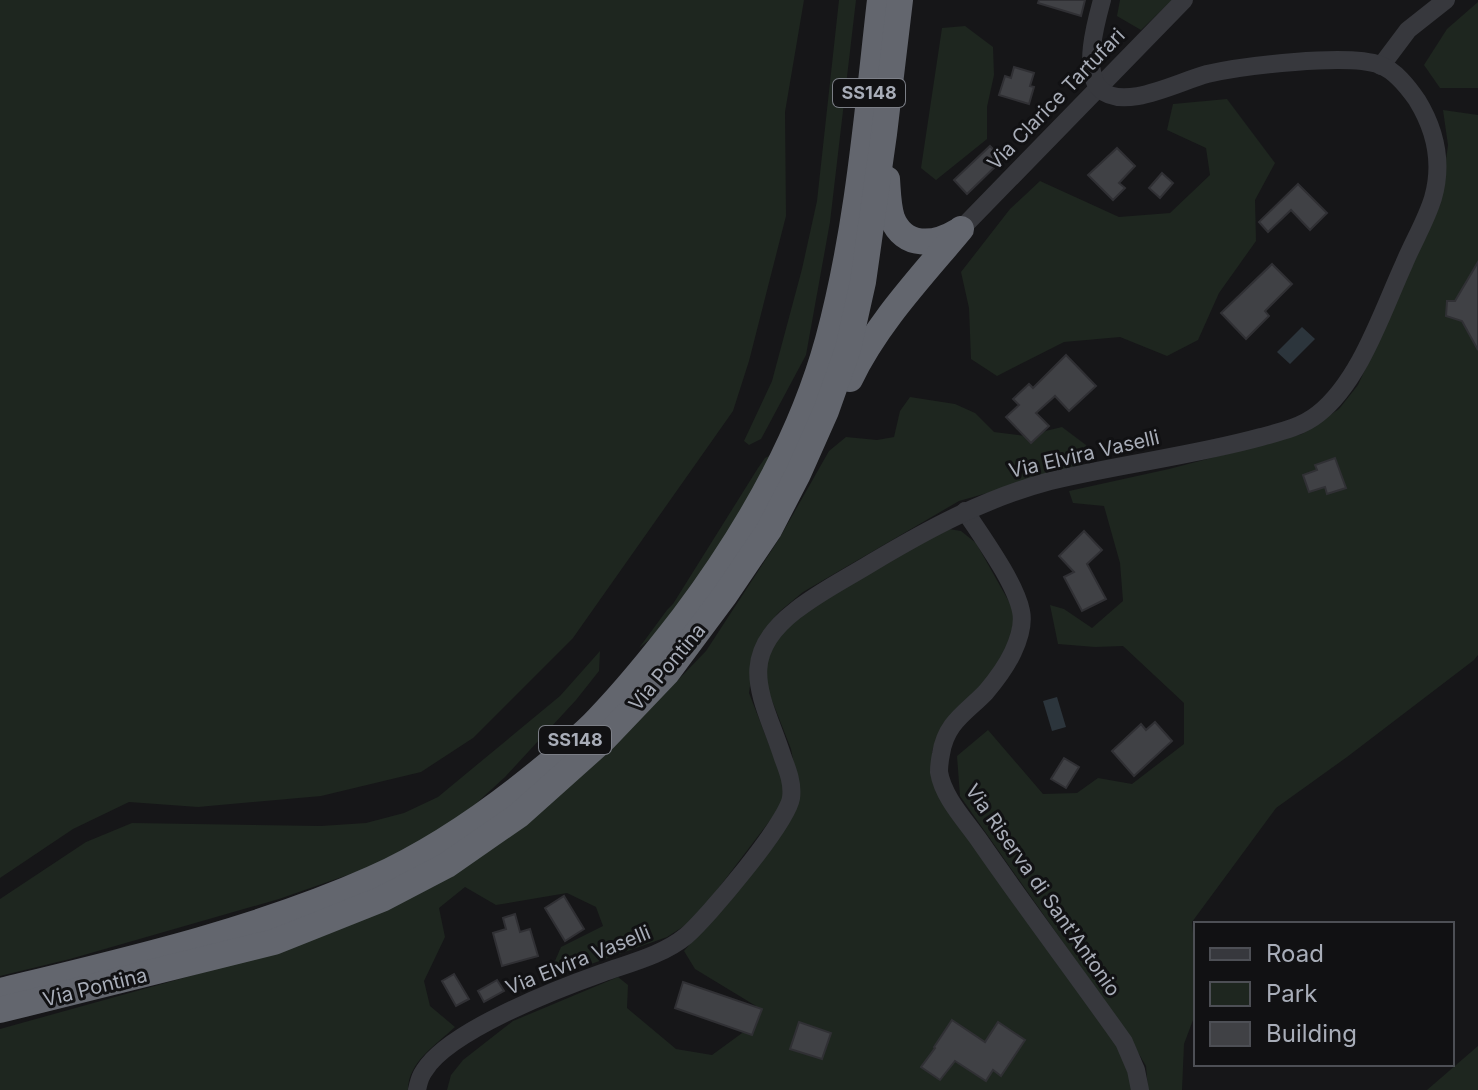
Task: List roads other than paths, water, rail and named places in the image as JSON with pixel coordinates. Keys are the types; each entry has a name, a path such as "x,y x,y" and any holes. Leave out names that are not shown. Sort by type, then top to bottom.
{"highway":[{"name":"Via Pontina","path":"0,991 161,952 327,898 376,878 470,825 537,774 596,721 648,663 752,519 781,464 827,345 852,235 880,0"},
{"name":"Via Pontina","path":"0,1010 274,942 382,899 447,865 529,806 604,739 667,673 769,530 826,411 848,349 863,282 900,0"},
{"path":"884,134 889,200 896,225 913,239 929,242 944,239 961,229"},
{"path":"798,474 832,420 869,344 961,229"}],"street":[{"path":"1102,0 1092,55 1092,74 1098,87 1117,98 1142,95 1198,77 1233,70 1344,60 1381,66 1408,30 1446,0"},
{"name":"Via Clarice Tartufari","path":"961,229 1184,0"},
{"name":"Via Elvira Vaselli","path":"417,1090 423,1072 434,1058 477,1028 579,981 658,952 678,941 696,926 761,849 790,801 790,779 757,680 760,657 770,636 782,621 818,595 936,525 1009,493 1053,480 1235,444 1309,421 1331,402 1367,345 1431,203 1437,177 1437,151 1427,119 1408,89 1381,66"},
{"name":"Via Riserva di Sant'Antonio","path":"965,511 1015,593 1022,612 1022,627 1017,644 995,682 959,716 946,734 939,771 946,791 994,862 1124,1042 1136,1070 1140,1090"}]}
